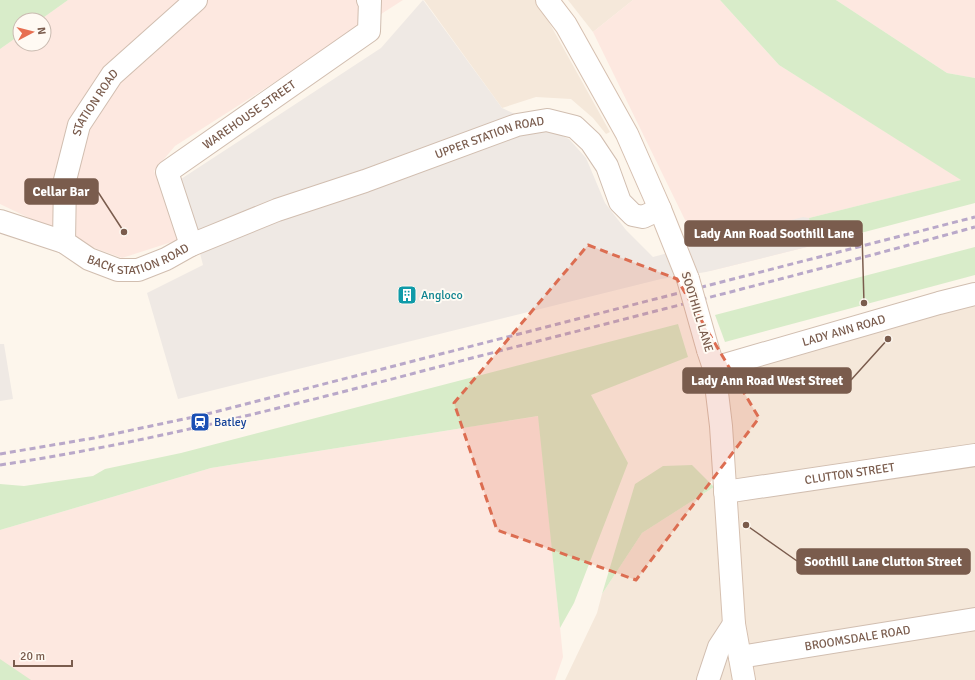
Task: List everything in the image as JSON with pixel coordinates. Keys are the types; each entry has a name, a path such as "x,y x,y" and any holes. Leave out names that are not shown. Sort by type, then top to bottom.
{"street":[{"name":"STATION ROAD","path":"64,242 65,180 79,125 112,75 196,0"},
{"name":"WAREHOUSE STREET","path":"191,245 167,172 369,31 370,2 368,0"},
{"name":"SOOTHILL LANE","path":"547,0 566,25 627,134 660,209 688,280 711,359 721,426 734,624 744,680"},
{"name":"UPPER STATION ROAD","path":"277,210 365,181 517,125 547,120 575,127 591,142 607,166 620,202 633,215 643,217 660,209"},
{"name":"BACK STATION ROAD","path":"0,221 64,242 89,259 118,270 138,270 166,259 191,245 277,210"},
{"name":"LADY ANN ROAD","path":"711,359 975,294"},
{"name":"CLUTTON STREET","path":"725,492 975,455"},
{"name":"BROOMSDALE ROAD","path":"740,657 975,619"},
{"path":"708,680 719,647 734,624"}],"highlighted area":[{"path":"588,245 677,279 759,418 636,580 497,530 454,403"}],"shaded area":[{"path":"68,0 403,0 175,146 154,171 181,239 122,258 81,243 0,204 0,49 12,41 12,52 52,52 51,12"},
{"path":"423,0 502,108 569,139 586,158 605,203 626,230 653,257 803,217 809,218 815,245 706,272 661,279 178,399 147,293 203,265 181,179 381,48"},
{"path":"424,0 535,0 610,132 606,134 593,118 571,99 536,97 502,108"},
{"path":"568,0 633,0 593,32"},
{"path":"633,0 720,0 779,65 962,180 809,218 815,245 710,271 593,32"},
{"path":"836,0 975,0 975,78 947,73"},
{"path":"975,294 975,680 565,680 597,613 602,594 642,533 714,487 714,368"},
{"path":"0,344 4,344 13,399 0,401"},
{"path":"539,416 563,657 555,680 0,680 0,530 211,468"}],"green space":[{"path":"0,0 68,0 51,12 12,12 12,41 0,49"},
{"path":"720,0 836,0 947,73 975,78 975,203 815,245 809,218 961,180 779,65"},
{"path":"975,247 975,275 725,342 715,315"},
{"path":"678,324 688,357 591,395 628,463 574,603 560,628 538,416 211,468 0,530 0,484 24,486 93,476 105,469 181,453"},
{"path":"692,465 714,487 642,533 602,594 635,484 663,466"},
{"path":"0,659 31,680 0,680"}],"railway":[{"path":"0,454 94,438 203,415 975,217"},
{"path":"0,465 119,444 296,404 975,227"}],"place":[{"name":"Cellar Bar","path":"124,232"},
{"name":"Angloco","path":"407,295"},
{"name":"Lady Ann Road Soothill Lane","path":"864,303"},
{"name":"Lady Ann Road West Street","path":"888,339"},
{"name":"Batley","path":"200,422"},
{"name":"Soothill Lane Clutton Street","path":"746,525"}]}
